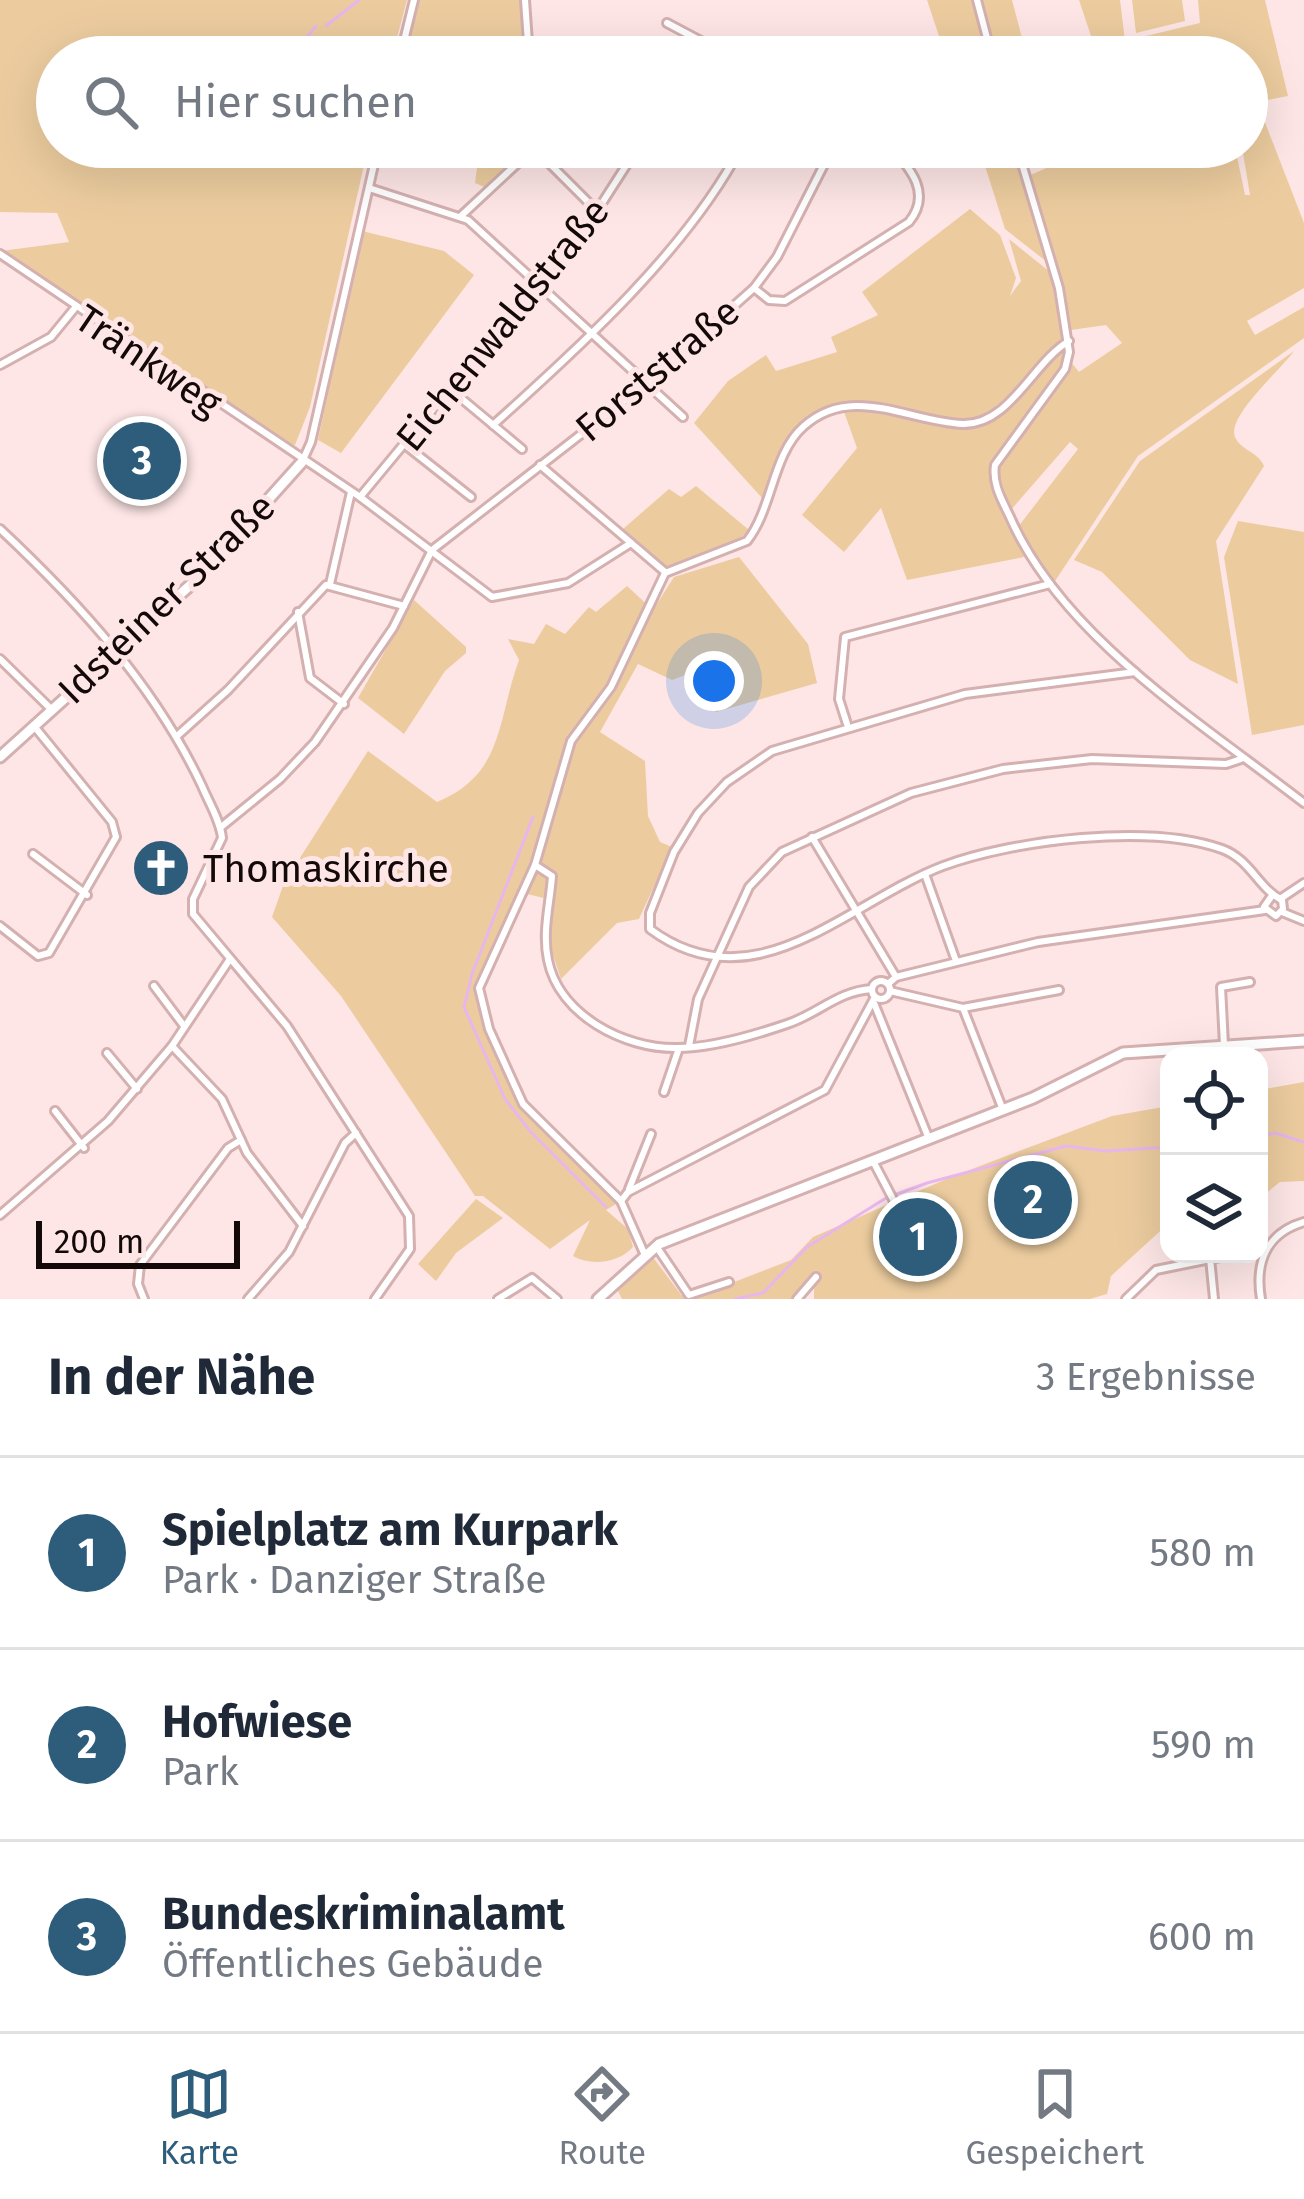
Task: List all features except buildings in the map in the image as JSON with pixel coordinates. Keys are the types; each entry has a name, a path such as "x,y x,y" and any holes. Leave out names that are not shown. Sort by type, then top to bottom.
{"main road":[{"name":"Idsteiner Straße","path":"0,757 220,556 302,462"},
{"path":"598,1299 656,1246 1003,1110 1123,1053 1304,1041"}],"street":[{"path":"405,36 414,0"},
{"path":"525,0 528,36"},
{"path":"977,0 986,36"},
{"path":"667,23 688,36"},
{"name":"Idsteiner Straße","path":"302,462 311,442 373,168"},
{"path":"461,216 511,168"},
{"path":"553,168 597,211"},
{"name":"Eichenwaldstraße","path":"360,497 597,211 625,168"},
{"path":"493,425 700,214 728,168"},
{"name":"Forststraße","path":"432,550 647,383 754,288 777,257 822,168"},
{"path":"754,288 769,300 785,301 909,222 920,206 918,186 906,168"},
{"path":"1023,168 1069,341 1064,369 1000,454 994,475 1027,557 1135,672 1304,803"},
{"path":"369,188 461,216 540,281 683,417"},
{"name":"Tränkweg","path":"0,254 3,264 360,497 484,593 501,598 568,584 631,543"},
{"path":"0,365 51,338 74,309"},
{"path":"644,1253 621,1202 523,1104 479,1000 482,975 535,865 571,741 611,687 665,574 747,541 762,520 790,446 805,425 821,416 872,405 967,424 988,418 1069,341"},
{"path":"450,389 522,449"},
{"path":"404,444 471,497"},
{"path":"540,465 665,574"},
{"path":"177,736 330,584 351,492"},
{"path":"0,529 118,651 177,736 221,827 220,844 191,907 286,1026 412,1227 410,1249 375,1299"},
{"path":"221,827 301,760 344,704 432,550"},
{"path":"330,584 404,606"},
{"path":"847,724 839,700 845,637 1050,584"},
{"path":"298,612 310,678 344,704"},
{"path":"0,658 52,710"},
{"path":"1135,672 987,690 847,724 772,751 717,791 681,838 650,914 655,933 717,958 780,949 925,874 969,859 1052,844 1154,838 1224,849 1250,866 1282,912 1304,921"},
{"path":"0,926 38,956 55,946 87,895 116,831 34,726"},
{"path":"689,1046 694,1010 758,872 812,837 911,793 1022,765 1092,759 1226,764 1243,758"},
{"path":"812,837 896,977"},
{"path":"33,854 87,895"},
{"path":"535,865 552,876 546,949 554,977 569,1003 601,1028 679,1048 789,1024 837,996 887,998 896,977 956,962 1065,937 1264,910 1304,883"},
{"path":"925,874 956,962"},
{"path":"1264,910 1273,916 1282,912"},
{"path":"0,1215 84,1148 172,1046 230,959"},
{"path":"628,1192 825,1090 880,982 963,1008 1059,990"},
{"path":"1224,1045 1221,987 1250,982"},
{"path":"154,986 185,1026"},
{"path":"874,996 929,1139"},
{"path":"963,1008 1003,1110"},
{"path":"172,1046 222,1099 241,1140 303,1226"},
{"path":"664,1092 679,1048"},
{"path":"106,1053 137,1089"},
{"path":"55,1111 84,1148"},
{"path":"248,1299 274,1274 345,1143 356,1133"},
{"path":"621,1202 651,1134"},
{"path":"144,1299 137,1283 140,1265 228,1148 241,1140"},
{"path":"873,1161 908,1228 911,1264"},
{"path":"1268,1246 1281,1232 1304,1222"},
{"path":"656,1246 689,1295 729,1282"},
{"path":"1126,1299 1148,1274 1191,1263"},
{"path":"1210,1263 1214,1299"},
{"path":"1260,1263 1261,1299"},
{"path":"498,1299 532,1277 557,1299"},
{"path":"797,1299 815,1277"}],"shaded area":[{"path":"0,0 407,0 398,36 36,36 36,168 363,168 310,407 295,445 282,442 1,251 69,242 57,213 0,212"},
{"path":"420,0 522,0 525,36 411,36"},
{"path":"927,0 977,0 986,36 939,36"},
{"path":"980,0 1012,0 1021,36 989,36"},
{"path":"1079,0 1120,0 1124,36 1091,36"},
{"path":"1132,0 1182,0 1185,21 1136,33"},
{"path":"1198,0 1265,0 1288,96 1268,100 1268,36 1146,36 1200,23"},
{"path":"1268,130 1304,223 1304,288 1247,321 1255,335 1304,307 1304,338 1138,456 1055,581 1035,564 1018,527 1078,449 1070,442 1010,511 997,466 1071,362 1079,372 1122,343 1106,325 1071,330 1028,176 1046,168 1239,168 1245,195 1250,195 1246,168 1268,168"},
{"path":"477,168 508,168 487,188 475,183"},
{"path":"986,168 1022,168 1047,262 1005,229"},
{"path":"970,209 1000,235 1016,278 1010,296 1021,281 1009,239 1050,272 1065,337 1033,372 979,417 954,420 852,403 814,414 787,444 763,499 694,423 728,381 766,355 776,371 837,352 831,337 878,315 862,292"},
{"path":"362,231 444,251 474,275 341,453 318,440"},
{"path":"1294,351 1245,407 1234,430 1239,443 1264,466 1216,541 1238,684 1190,660 1102,572 1074,560 1140,461"},
{"path":"1057,352 1063,352 1061,370 989,468 1024,557 907,580 881,508 844,552 802,515 857,448 843,409 942,423 978,423 1008,405"},
{"path":"696,486 749,530 733,545 668,568 623,529 669,489 681,497"},
{"path":"1238,521 1304,532 1304,725 1252,735 1224,557"},
{"path":"739,557 808,644 817,683 716,712 696,671 672,680 638,664 600,732 645,761 648,816 660,842 672,847 639,919 617,923 561,979 551,949 552,900 523,893 482,975 479,1000 523,1104 621,1201 606,1210 628,1229 633,1247 613,1259 589,1261 573,1256 590,1220 550,1249 483,1196 475,1196 341,996 272,917 284,883 368,751 437,802 475,776 495,743 519,660 508,639 534,644 546,624 565,634 589,607 596,612 627,586 653,610 674,577"},
{"path":"414,600 466,647 466,653 445,671 404,734 358,698"},
{"path":"1304,1082 1304,1181 1280,1182 1268,1192 1268,1155 1268,1088"},
{"path":"1160,1108 1160,1231 1111,1276 1107,1294 1090,1299 814,1299 814,1287 808,1285 791,1299 690,1299 791,1260 813,1237 951,1177 1112,1116"},
{"path":"476,1199 503,1218 456,1253 436,1281 418,1264"},
{"path":"652,1256 682,1296 690,1299 622,1299 617,1289"}],"waterway":[{"path":"326,26 359,0"},
{"path":"308,36 316,26"},
{"path":"533,817 472,974 464,1007 505,1099 606,1207"},
{"path":"1268,1135 1304,1142"},
{"path":"735,1299 763,1293 807,1247 886,1198 927,1183 1066,1146 1106,1151 1160,1148"}],"place":[{"name":"Bundeskriminalamt","path":"142,461"},
{"name":"Thomaskirche","path":"161,868"},
{"name":"Hofwiese","path":"1033,1200"},
{"name":"Spielplatz am Kurpark","path":"918,1237"}]}
